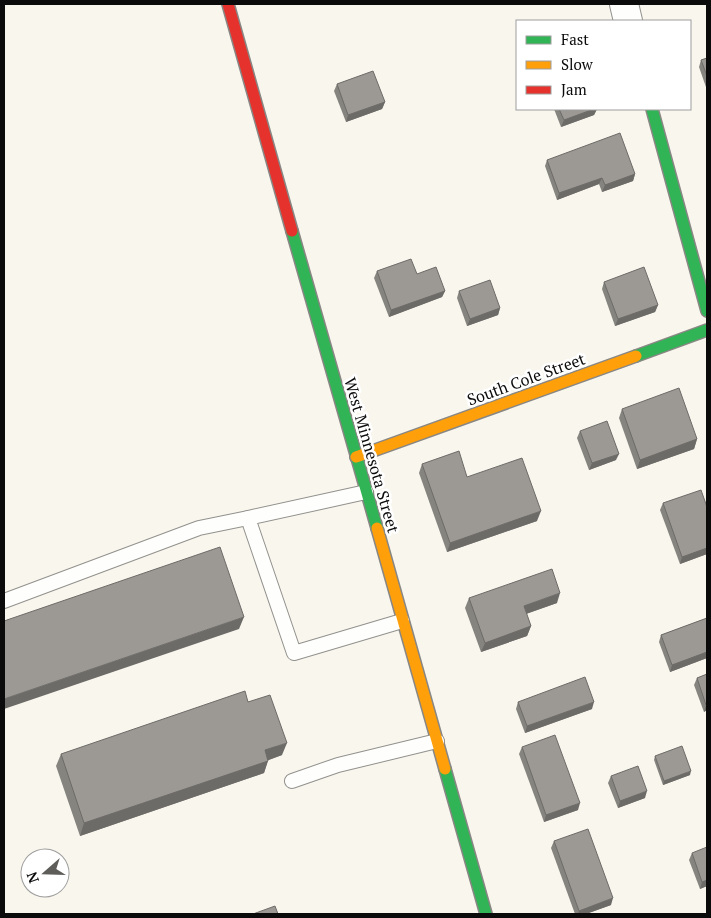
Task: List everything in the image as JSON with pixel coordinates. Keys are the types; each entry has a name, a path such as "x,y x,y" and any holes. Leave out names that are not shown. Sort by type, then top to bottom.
{"street":[{"name":"West Minnesota Street","path":"228,4 486,914"},
{"path":"624,4 628,20"},
{"path":"652,110 707,311"},
{"name":"South Cole Street","path":"356,457 707,330"}],"lane":[{"path":"4,601 199,528 366,492"},
{"path":"248,518 294,653 402,621"},
{"path":"292,781 338,765 437,741"}],"building":[{"path":"707,58 707,76 701,60"},
{"path":"373,71 385,102 348,115 337,84"},
{"path":"559,110 591,110 564,120"},
{"path":"620,133 635,174 605,185 602,178 559,193 547,160"},
{"path":"411,259 417,274 436,267 445,291 391,310 377,271"},
{"path":"644,267 658,305 618,319 604,282"},
{"path":"490,280 500,308 470,319 459,291"},
{"path":"679,388 697,439 640,460 622,409"},
{"path":"607,421 619,454 592,463 580,431"},
{"path":"459,451 467,477 522,458 541,511 450,543 422,464"},
{"path":"701,490 707,507 707,548 682,557 663,503"},
{"path":"220,547 244,617 4,699 4,621"},
{"path":"552,569 560,593 524,606 531,626 485,643 469,598"},
{"path":"707,618 707,652 672,665 661,635"},
{"path":"707,674 707,704 706,705 697,678"},
{"path":"585,677 594,702 527,726 518,702"},
{"path":"245,691 248,702 270,695 287,743 265,750 268,761 84,823 61,754"},
{"path":"555,735 580,803 546,815 522,747"},
{"path":"682,746 691,771 664,781 655,756"},
{"path":"638,766 647,791 620,801 611,776"},
{"path":"588,829 613,898 579,911 554,841"},
{"path":"707,847 707,880 702,882 692,853"},
{"path":"275,906 278,914 253,914"}],"traffic: fast":[{"path":"652,110 707,311"},
{"path":"292,231 377,528"},
{"path":"636,356 707,330"},
{"path":"445,769 486,914"}],"traffic: slow":[{"path":"356,457 636,356"},
{"path":"377,528 445,769"}],"traffic: jam":[{"path":"228,4 292,231"}]}
